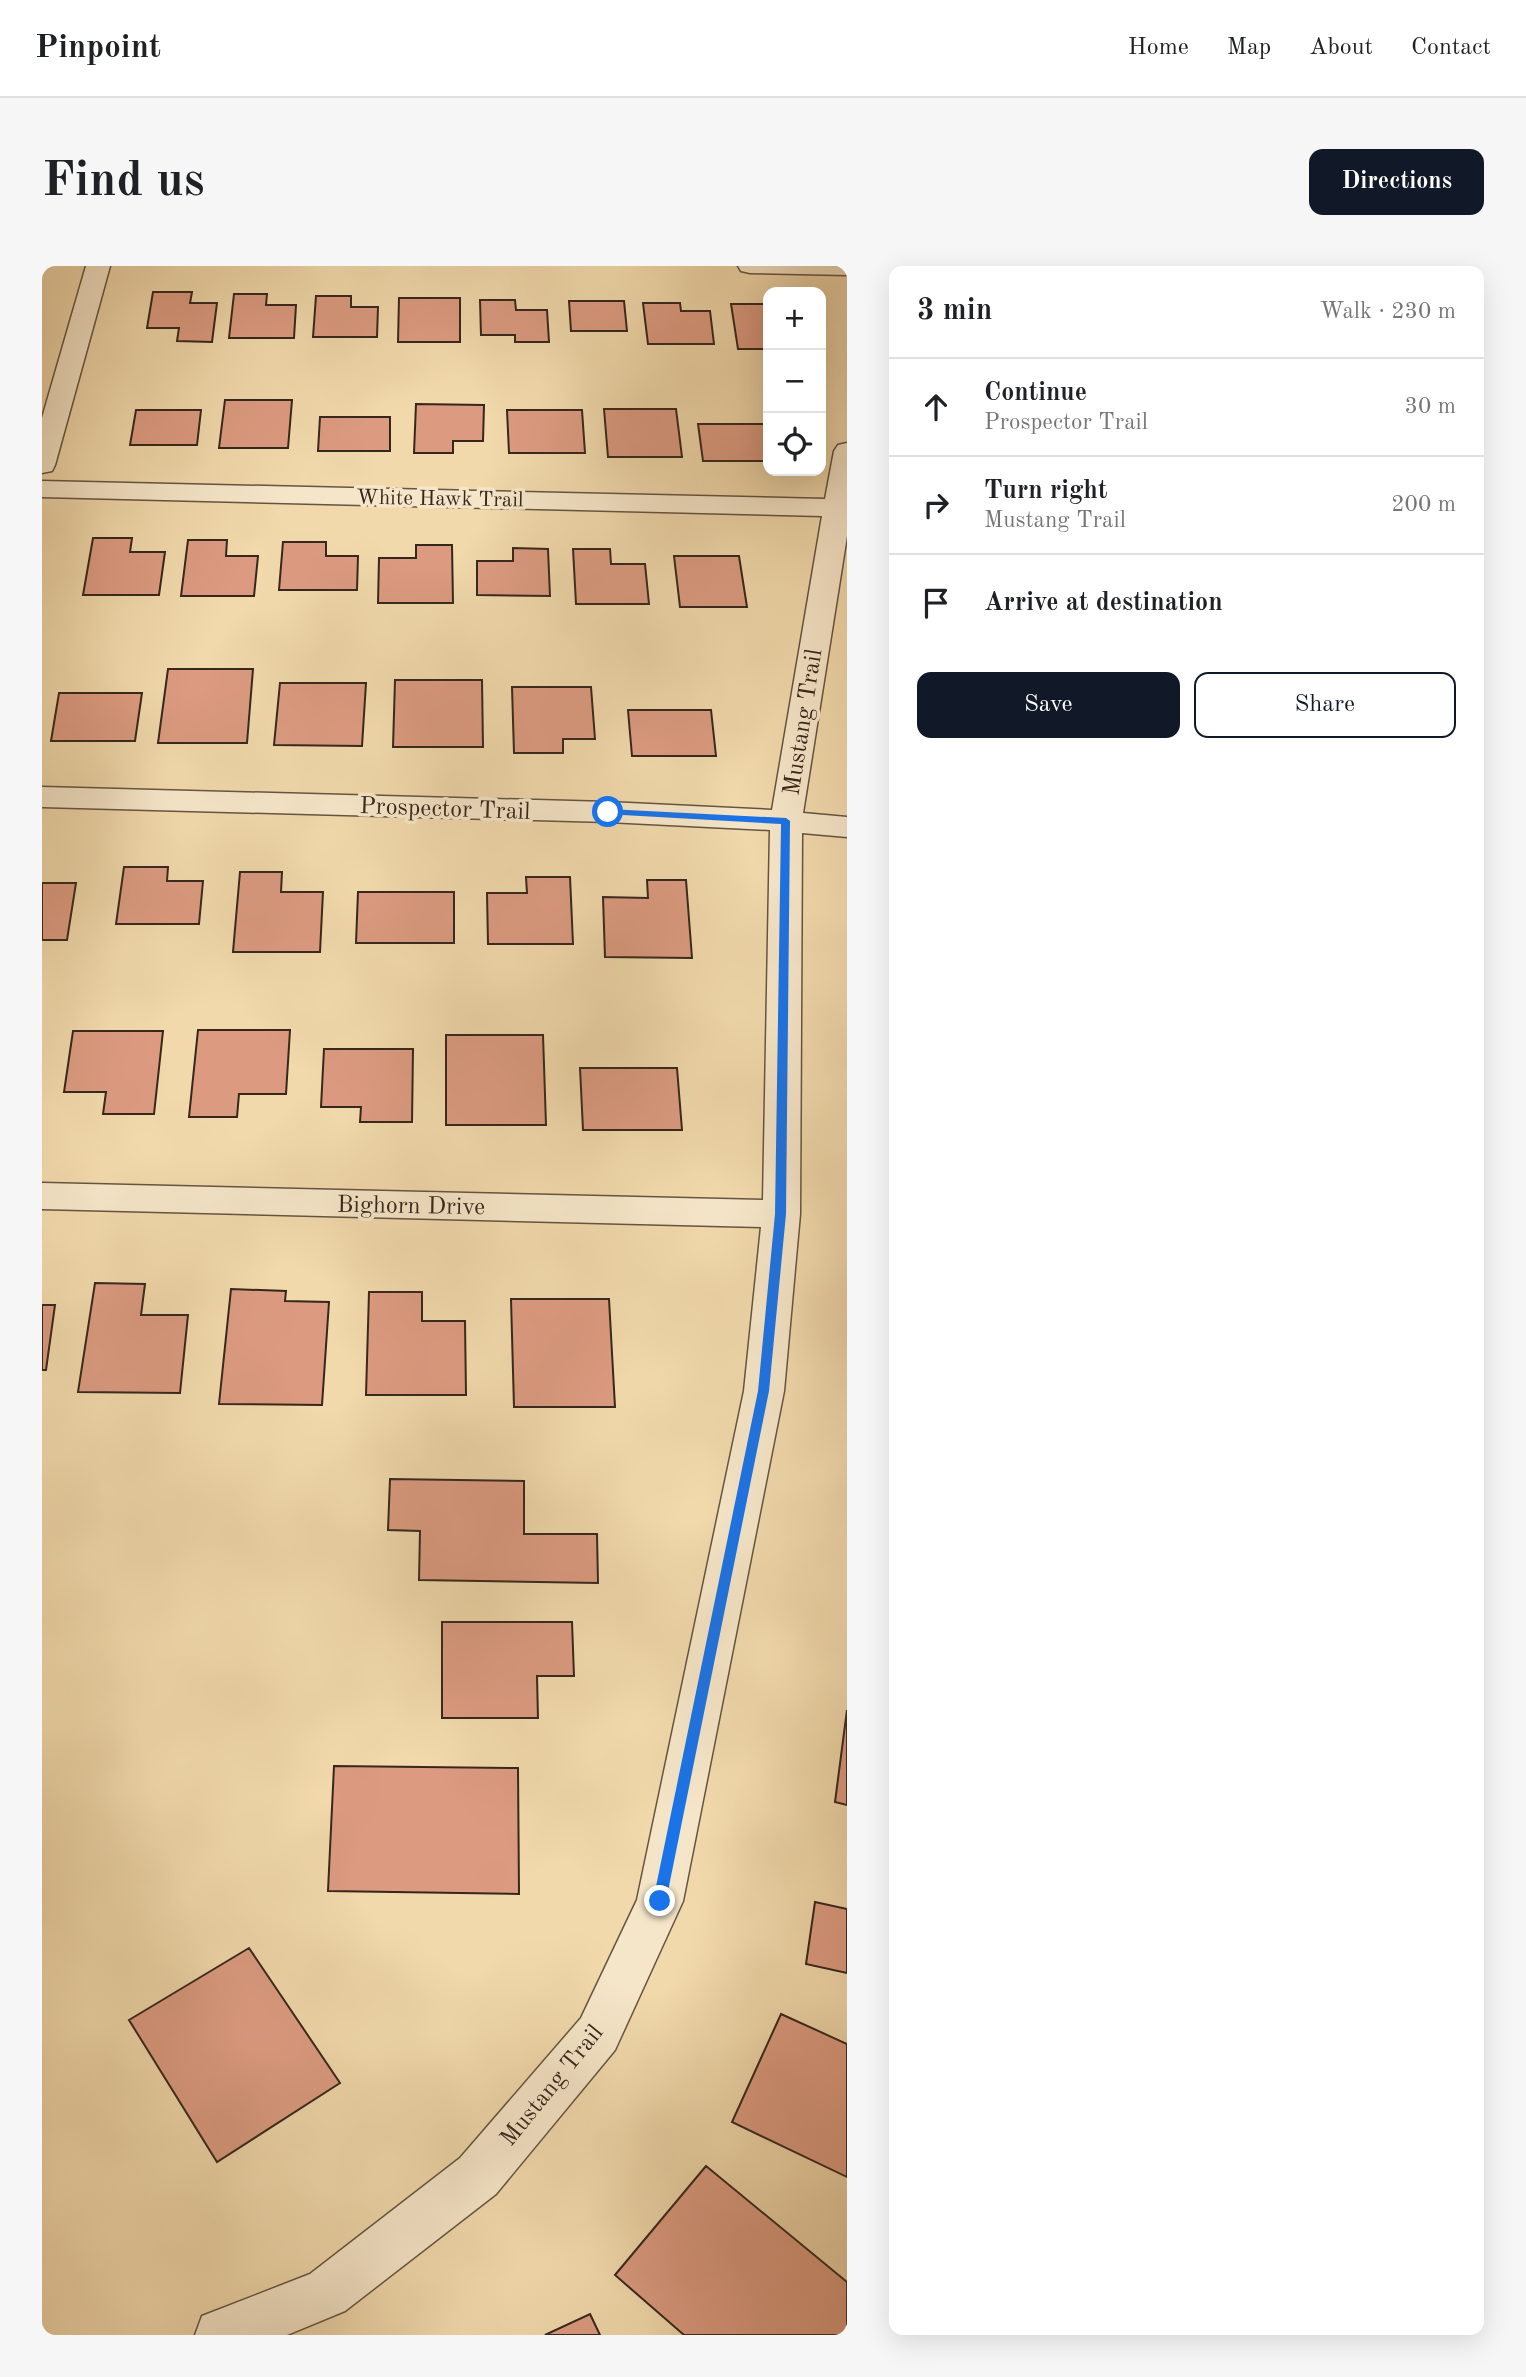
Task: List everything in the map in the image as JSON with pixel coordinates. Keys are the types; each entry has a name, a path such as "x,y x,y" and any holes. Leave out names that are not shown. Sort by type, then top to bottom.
{"street":[{"path":"42,465 98,266"},
{"path":"750,266 847,268"},
{"name":"Mustang Trail","path":"221,2335 327,2292 478,2176 598,2034 660,1901 764,1391 780,1214 786,821 847,452"},
{"name":"White Hawk Trail","path":"42,489 838,508"},
{"name":"Prospector Trail","path":"42,797 608,812 786,821 847,827"},
{"name":"Bighorn Drive","path":"42,1196 780,1214"}],"building":[{"path":"153,292 192,292 190,303 217,303 212,342 177,341 179,328 147,328"},
{"path":"234,294 267,294 266,305 296,305 294,338 229,338"},
{"path":"316,296 351,296 351,307 378,307 377,337 313,337"},
{"path":"399,298 460,298 460,342 398,342"},
{"path":"480,300 515,300 516,310 547,310 549,342 515,342 515,335 481,335"},
{"path":"569,301 624,301 627,331 571,331"},
{"path":"643,303 680,303 681,311 710,311 714,344 648,344"},
{"path":"731,304 763,304 763,349 738,349"},
{"path":"225,400 292,400 288,448 219,448"},
{"path":"416,404 484,405 483,441 453,441 453,453 414,453"},
{"path":"604,409 676,409 682,457 608,457"},
{"path":"136,410 201,410 197,445 130,445"},
{"path":"507,410 582,410 585,453 509,453"},
{"path":"320,417 390,417 390,451 318,451"},
{"path":"698,424 763,424 763,461 703,461"},
{"path":"93,538 132,538 130,552 165,552 159,595 83,595"},
{"path":"188,540 227,540 226,556 258,556 254,596 181,596"},
{"path":"283,542 326,542 326,556 358,556 357,590 279,590"},
{"path":"416,545 452,545 453,603 378,603 379,558 416,558"},
{"path":"513,548 548,549 550,596 477,595 477,561 513,561"},
{"path":"573,549 610,549 611,564 645,564 649,604 576,604"},
{"path":"674,556 739,556 747,607 680,607"},
{"path":"168,669 253,669 247,743 158,743"},
{"path":"395,680 482,680 483,747 393,747"},
{"path":"280,683 366,683 362,746 274,745"},
{"path":"512,687 591,687 595,739 563,739 563,753 514,753"},
{"path":"59,693 142,693 135,741 51,741"},
{"path":"628,710 711,710 716,756 632,756"},
{"path":"124,867 168,867 167,881 203,881 199,924 116,924"},
{"path":"240,872 282,872 281,892 323,892 320,952 233,952"},
{"path":"526,877 570,877 573,944 488,944 487,893 527,893"},
{"path":"647,880 686,880 692,958 605,957 603,897 648,898"},
{"path":"42,883 76,883 67,940 42,940"},
{"path":"358,892 454,892 454,943 356,943"},
{"path":"198,1030 290,1030 286,1094 239,1094 237,1117 189,1117"},
{"path":"73,1031 163,1031 154,1114 103,1114 106,1092 64,1092"},
{"path":"446,1035 543,1035 546,1125 446,1125"},
{"path":"324,1049 413,1049 412,1122 360,1122 361,1107 321,1107"},
{"path":"580,1068 677,1068 682,1130 583,1130"},
{"path":"95,1283 145,1284 141,1315 188,1315 180,1393 78,1392"},
{"path":"231,1289 286,1291 285,1301 329,1302 322,1405 219,1404"},
{"path":"369,1292 422,1292 422,1321 465,1321 466,1395 366,1395"},
{"path":"511,1299 609,1299 615,1407 514,1407"},
{"path":"42,1305 55,1305 46,1370 42,1370"},
{"path":"390,1479 524,1481 524,1534 597,1534 598,1583 419,1580 420,1531 388,1530"},
{"path":"442,1622 572,1622 574,1676 537,1676 538,1718 442,1718"},
{"path":"847,1710 847,1805 835,1802"},
{"path":"334,1766 518,1768 519,1894 328,1891"},
{"path":"815,1902 847,1909 847,1973 806,1964"},
{"path":"249,1948 340,2083 217,2162 129,2020"},
{"path":"781,2014 847,2044 847,2177 732,2122"},
{"path":"706,2166 847,2282 847,2335 684,2335 615,2275"},
{"path":"590,2314 600,2335 545,2335"}],"route":[{"path":"608,812 786,821 780,1214 764,1391 660,1901"}]}
